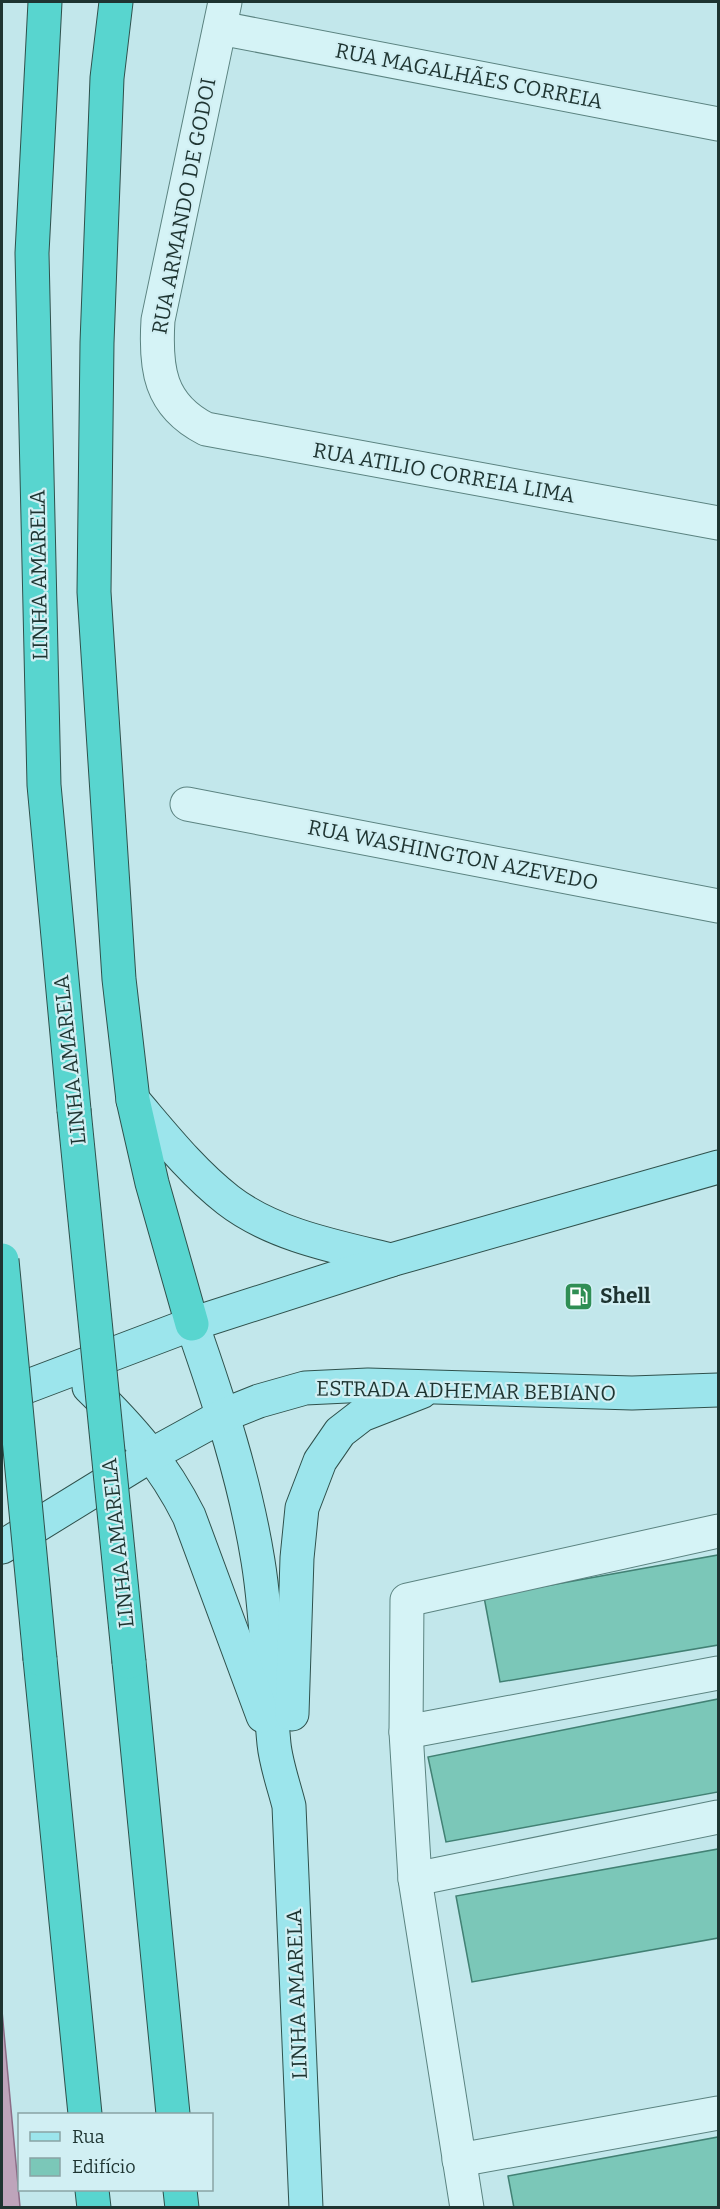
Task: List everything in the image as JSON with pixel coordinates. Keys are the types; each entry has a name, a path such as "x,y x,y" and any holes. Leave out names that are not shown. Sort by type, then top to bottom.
{"highway":[{"name":"LINHA AMARELA","path":"45,2 32,253 44,785 173,2113"},
{"path":"116,2 107,78 97,343 94,592 119,979 133,1100 152,1183 192,1324"},
{"path":"2,1260 85,2113"},
{"path":"92,2191 94,2208"},
{"path":"180,2191 182,2208"}],"main road":[{"path":"133,1100 194,1170 229,1201 261,1220 321,1243 391,1260"},
{"path":"2,1396 192,1324 391,1260 718,1167"},
{"name":"LINHA AMARELA","path":"192,1324 224,1415 258,1559 268,1631 274,1746 289,1806 306,2208"},
{"path":"71,1369 153,1454 174,1485 189,1516 274,1746"},
{"name":"ESTRADA ADHEMAR BEBIANO","path":"2,1547 153,1454 224,1415 259,1401 305,1388 368,1385 632,1393 718,1391"},
{"path":"289,1806 297,1558 302,1508 320,1461 340,1431 362,1415 434,1387"}],"street":[{"name":"RUA MAGALHÃES CORREIA","path":"222,15 718,124"},
{"name":"RUA ARMANDO DE GODOI","path":"176,408 161,380 155,356 158,320 222,15"},
{"name":"RUA ATILIO CORREIA LIMA","path":"176,408 191,422 206,429 718,523"},
{"name":"RUA WASHINGTON AZEVEDO","path":"187,804 718,906"},
{"path":"467,2208 415,1879 406,1732 406,1600 718,1531"},
{"path":"406,1732 718,1673"},
{"path":"415,1879 718,1817"},
{"path":"459,2160 718,2113"}],"shaded area":[{"path":"2,2011 20,2207 2,2207"}],"building":[{"path":"718,1555 718,1645 500,1682 484,1597"},
{"path":"718,1699 718,1792 446,1842 428,1757"},
{"path":"718,1849 718,1938 472,1982 456,1896"},
{"path":"718,2137 718,2208 514,2208 508,2176"}],"place":[{"name":"Shell","path":"579,1296"}]}
